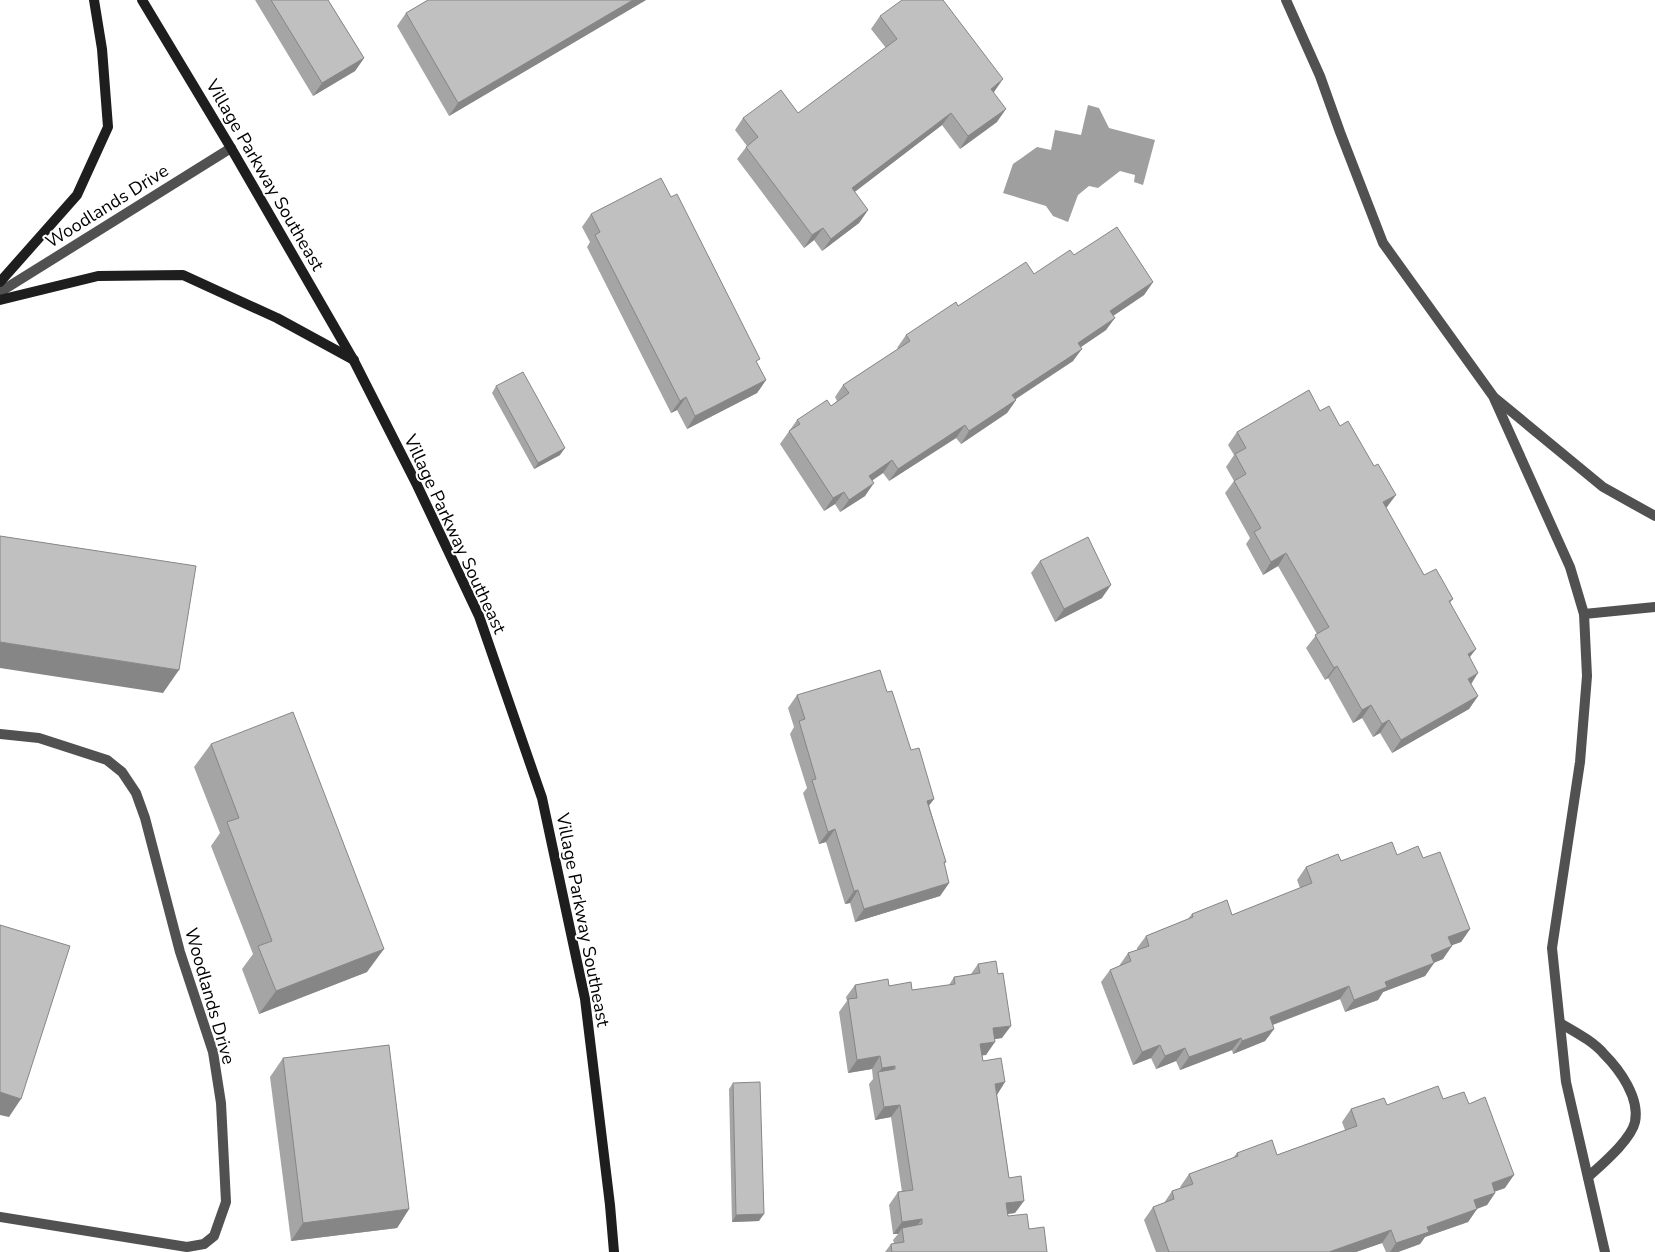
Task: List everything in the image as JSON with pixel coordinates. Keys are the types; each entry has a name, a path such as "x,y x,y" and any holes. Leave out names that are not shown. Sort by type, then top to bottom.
{"street":[{"path":"0,282 77,195 108,127 102,49 94,0"},
{"name":"Village Parkway Southeast","path":"142,0 231,148 354,361 417,486 479,616 542,798 585,999 614,1252"},
{"path":"1286,0 1320,76 1383,243 1493,396 1570,567 1584,614 1587,676 1580,762 1552,948 1566,1082 1605,1252"},
{"name":"Woodlands Drive","path":"0,292 231,148"},
{"path":"0,300 98,276 183,275 277,318 354,361"},
{"path":"1493,396 1604,487 1655,516"},
{"path":"1584,614 1655,607"},
{"name":"Woodlands Drive","path":"0,734 39,738 107,760 122,772 136,793 145,818 180,952 213,1052 221,1103 226,1202 214,1236 204,1244 187,1247 0,1218"},
{"path":"1560,1023 1604,1053 1621,1076 1635,1102 1635,1123 1620,1148 1588,1177"}],"shaded area":[{"path":"1088,105 1099,108 1109,128 1155,140 1143,185 1134,182 1135,175 1120,171 1098,188 1089,186 1078,195 1068,222 1053,216 1046,206 1003,193 1013,164 1037,147 1051,150 1055,130 1081,135"}],"building":[{"path":"271,0 328,0 364,58 322,83"},
{"path":"428,0 633,0 458,103 406,13"},
{"path":"902,0 943,0 1003,79 991,89 1006,109 968,136 951,113 852,188 868,210 831,239 823,228 812,235 746,147 758,137 743,118 781,90 798,113 897,39 880,16"},
{"path":"661,178 671,197 677,194 760,359 756,361 766,380 695,416 686,397 680,401 595,235 600,232 591,214"},
{"path":"1117,227 1153,282 1110,311 1115,318 1078,343 1082,349 1012,395 1016,400 969,431 965,425 898,469 892,460 869,476 874,483 849,500 844,492 833,498 789,431 800,424 797,420 827,400 831,406 849,393 843,385 910,341 906,335 956,302 958,306 1026,262 1034,274 1070,250 1074,255"},
{"path":"523,372 565,448 538,463 496,386"},
{"path":"1309,390 1320,411 1329,406 1340,426 1348,421 1374,466 1378,464 1396,495 1383,502 1424,575 1436,569 1453,599 1449,601 1476,649 1468,654 1478,673 1468,679 1478,696 1401,740 1389,720 1382,724 1371,705 1362,710 1337,666 1334,668 1315,635 1329,627 1286,553 1271,562 1254,532 1261,528 1234,481 1246,474 1235,454 1246,448 1237,432"},
{"path":"0,536 196,566 179,670 0,642"},
{"path":"1088,537 1111,585 1064,609 1040,561"},
{"path":"880,670 887,692 892,691 911,750 919,748 934,799 927,801 946,862 944,862 949,883 864,909 858,890 854,891 835,829 828,832 812,780 816,779 799,721 805,719 797,695"},
{"path":"293,712 384,949 276,991 258,946 272,941 227,822 239,818 211,744"},
{"path":"1392,842 1397,855 1418,846 1423,858 1440,852 1470,929 1448,937 1452,946 1431,955 1434,963 1385,982 1387,987 1354,1000 1349,986 1270,1017 1274,1029 1242,1041 1241,1038 1189,1057 1185,1048 1165,1056 1160,1045 1142,1052 1110,970 1131,961 1128,953 1149,946 1146,936 1193,917 1192,914 1227,900 1232,915 1312,883 1306,867 1338,854 1341,861"},
{"path":"0,925 70,946 21,1099 0,1092"},
{"path":"996,961 998,974 1003,973 1011,1026 993,1028 995,1042 980,1044 983,1061 1001,1058 1005,1082 995,1084 1009,1178 1021,1176 1024,1201 1006,1203 1008,1216 1027,1214 1029,1229 1044,1227 1047,1252 892,1252 891,1244 904,1242 902,1228 922,1224 922,1219 902,1222 898,1192 913,1190 900,1105 884,1107 878,1072 895,1069 895,1066 882,1068 880,1056 857,1060 848,999 857,998 855,985 888,979 889,986 911,982 912,990 955,984 954,977 980,973 978,964"},
{"path":"389,1045 409,1209 303,1223 283,1058"},
{"path":"760,1082 764,1214 736,1215 733,1083"},
{"path":"1438,1086 1443,1099 1464,1092 1469,1104 1485,1097 1514,1175 1492,1183 1495,1193 1474,1200 1477,1209 1427,1227 1429,1232 1396,1243 1391,1230 1329,1252 1169,1252 1153,1207 1174,1199 1172,1191 1193,1184 1189,1174 1238,1156 1237,1153 1272,1140 1277,1155 1357,1126 1351,1109 1384,1098 1387,1105"}]}
